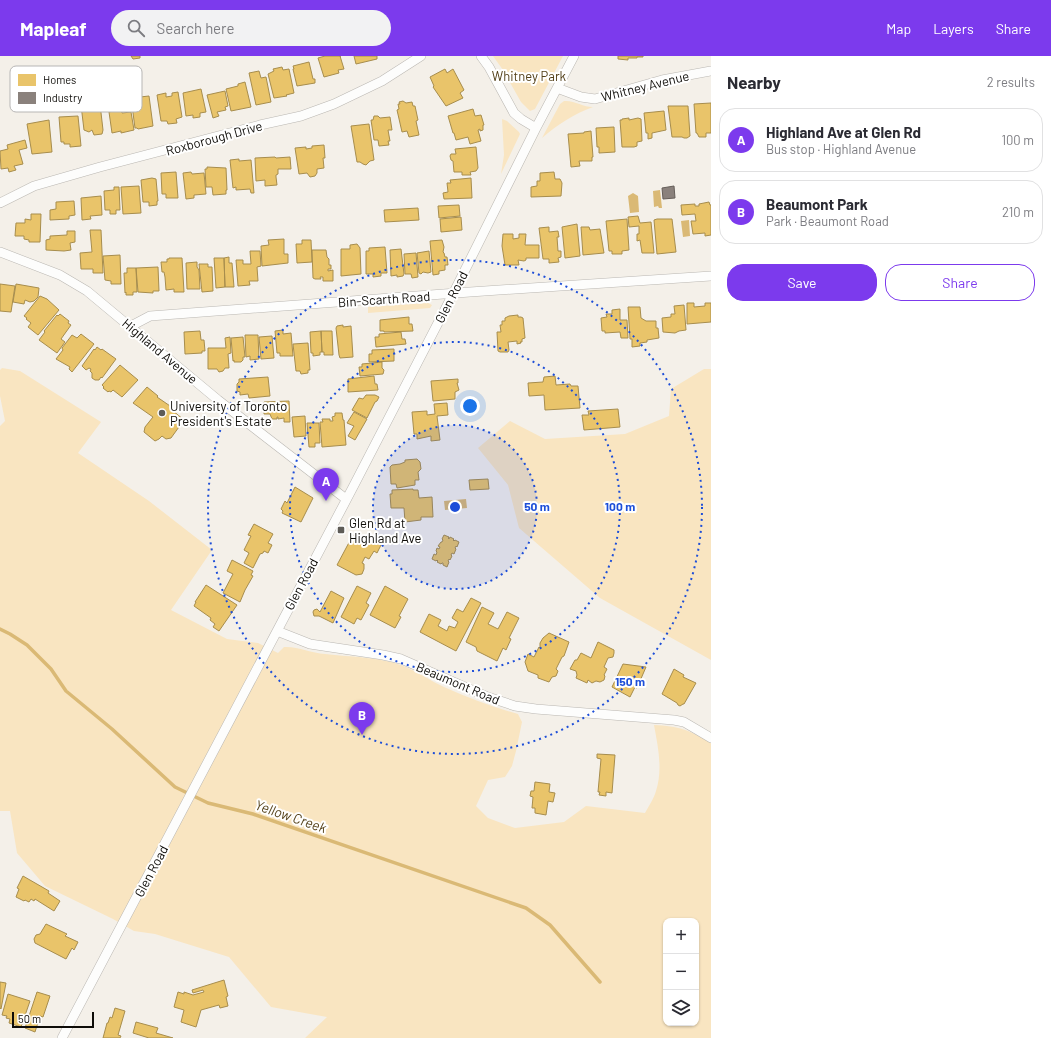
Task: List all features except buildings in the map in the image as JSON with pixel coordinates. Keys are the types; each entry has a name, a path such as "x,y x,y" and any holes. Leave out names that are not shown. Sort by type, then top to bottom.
{"street":[{"name":"Roxborough Drive","path":"0,203 34,186 260,125 301,116 334,104 382,81 421,56"},
{"path":"481,56 489,67 514,112 521,119 536,128"},
{"name":"Glen Road","path":"62,1038 453,294 536,128 574,56"},
{"name":"Whitney Avenue","path":"557,88 582,97 595,99 662,80 711,71"},
{"name":"Highland Avenue","path":"0,252 38,266 74,282 87,291 131,326 218,400 346,499"},
{"name":"Bin-Scarth Road","path":"131,326 150,316 711,276"},
{"name":"Beaumont Road","path":"277,631 310,644 383,654 401,659 415,664 474,692 515,706 674,720 684,722 711,738"}],"green space":[{"name":"Whitney Park","path":"493,56 563,56 535,109 530,111 521,102 503,70"},
{"path":"564,101 593,107 566,120 542,138 560,104"},
{"path":"502,119 507,121 520,134 501,174 504,155"},
{"path":"428,303 432,305 430,308 368,313 368,307"},
{"path":"2,368 20,371 101,422 78,453 149,501 212,550 171,610 227,639 258,643 278,653 284,647 289,647 320,653 387,661 406,667 439,685 462,695 518,714 522,722 512,766 505,777 488,780 476,806 488,818 515,828 564,822 586,806 645,813 655,794 659,774 659,758 654,725 670,726 684,730 711,743 711,1038 305,1038 327,1017 271,1007 229,957 155,934 134,931 113,919 45,886 17,853 10,811 0,811 0,426 5,421 0,396 0,370"},
{"path":"704,369 711,369 711,660 600,598 519,528 508,485 478,448 510,421 545,439 625,434 669,416 671,389"}],"shaded area":[{"path":"660,190 662,208 659,208 658,206 654,207 653,191"},
{"path":"633,193 638,196 639,212 630,213 628,196"},
{"path":"689,220 690,236 683,237 681,221"},
{"path":"466,499 467,508 445,510 444,501"}],"waterway":[{"name":"Yellow Creek","path":"0,629 27,645 51,669 66,691 112,729 175,787 208,803 253,814 526,908 550,925 600,982"}],"place":[{"name":"University of Toronto President's Estate","path":"162,413"},
{"name":"Highland Ave at Glen Rd","path":"326,501"},
{"name":"Glen Rd at Highland Ave","path":"341,530"},
{"name":"Beaumont Park","path":"362,735"}]}
